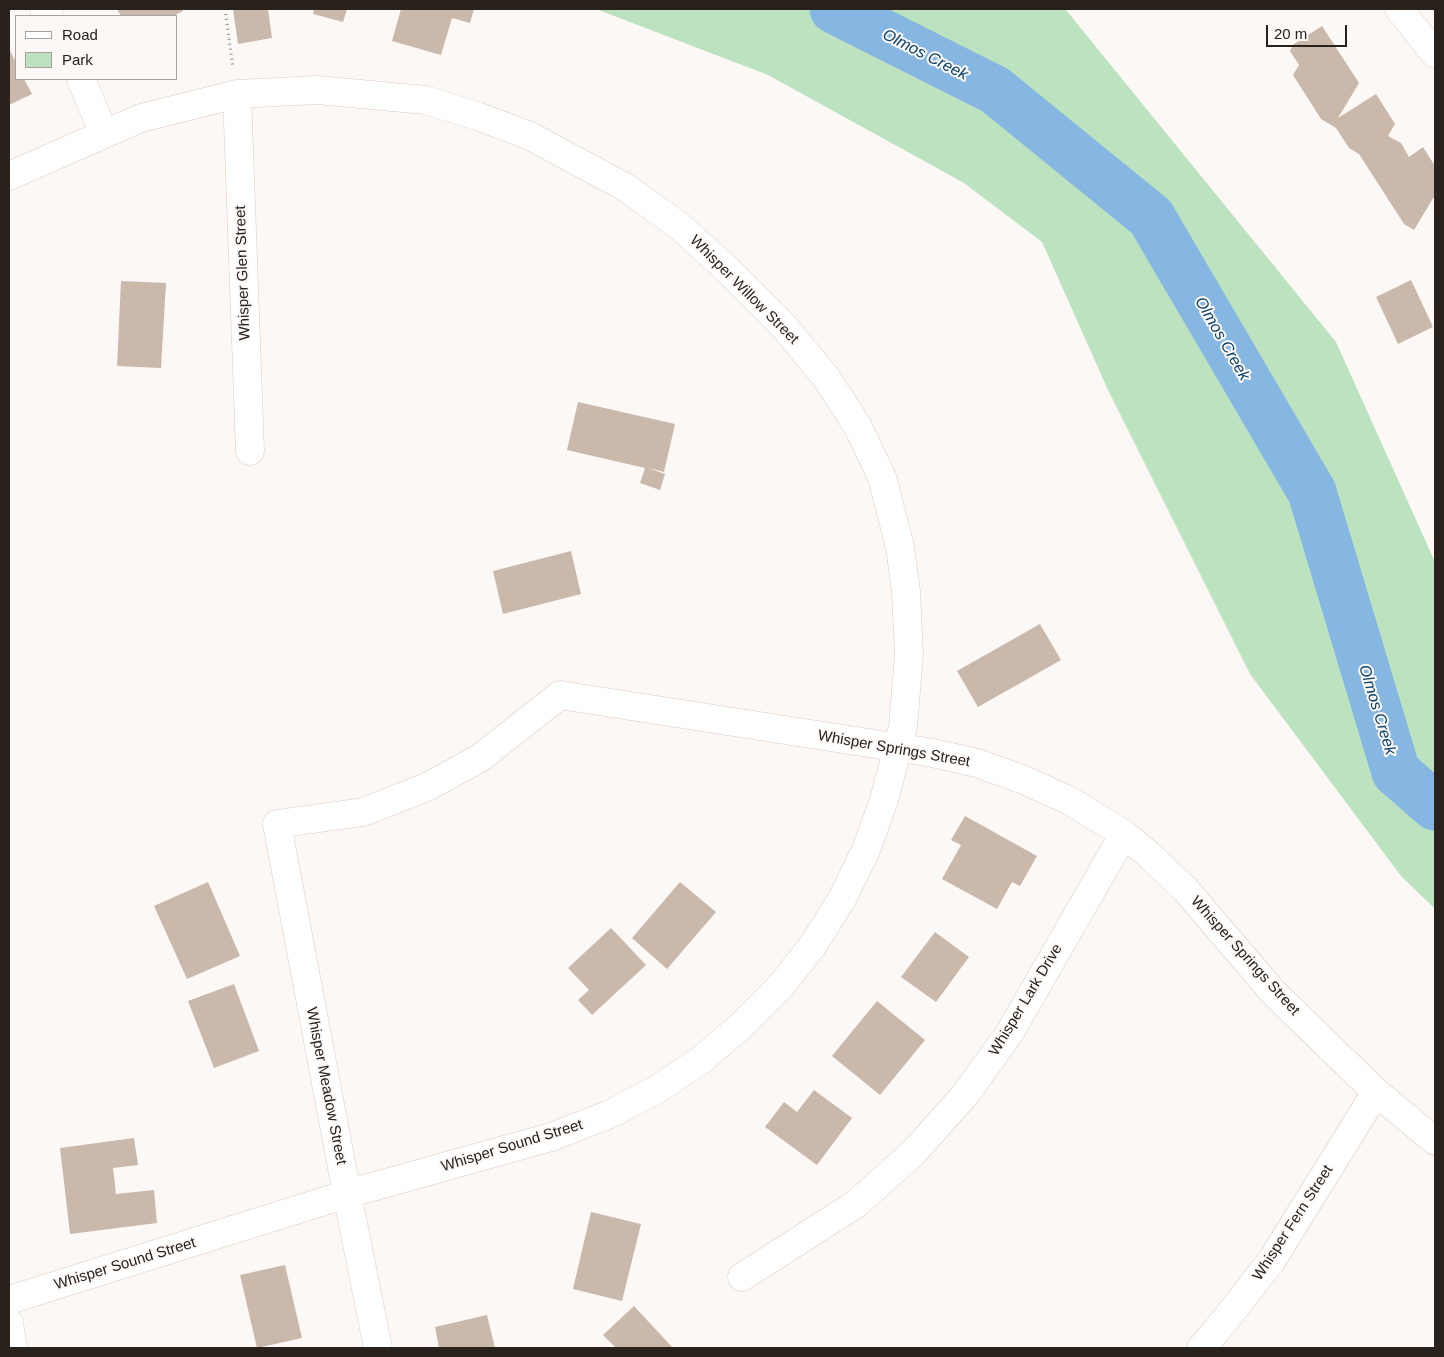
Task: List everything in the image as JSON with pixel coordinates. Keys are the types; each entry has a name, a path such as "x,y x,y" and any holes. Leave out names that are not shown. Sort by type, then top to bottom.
{"street":[{"path":"1399,9 1435,54"},
{"path":"81,80 104,134"},
{"name":"Whisper Willow Street","path":"9,176 141,118 237,94 317,90 425,100 477,116 530,136 625,187 678,225 728,270 781,323 825,376 857,425 882,477 900,547 906,592 909,654 903,727 898,748"},
{"name":"Whisper Glen Street","path":"237,94 250,452"},
{"name":"Whisper Springs Street","path":"277,824 364,812 428,787 480,758 560,695 933,753 976,763 1024,780 1070,802 1124,834 1185,889 1273,992 1376,1092 1435,1141"},
{"name":"Whisper Sound Street","path":"9,1300 347,1194 560,1134 608,1115 656,1090 701,1060 742,1025 780,986 813,944 842,899 866,850 884,800 898,748"},
{"name":"Whisper Meadow Street","path":"277,824 378,1348"},
{"name":"Whisper Lark Drive","path":"742,1277 856,1204 913,1153 964,1096 1009,1034 1124,834"},
{"name":"Whisper Fern Street","path":"1201,1348 1272,1260 1376,1092"},
{"path":"9,1323 14,1348"}],"path":[{"path":"225,9 237,94"}],"green space":[{"path":"596,9 1066,10 1336,342 1435,562 1435,909 1401,876 1250,674 1108,390 1042,242 964,183 768,75"}],"building":[{"path":"117,9 182,9 183,11 175,15 120,15"},
{"path":"233,9 268,9 272,38 238,44"},
{"path":"314,9 347,9 343,22 313,14"},
{"path":"401,9 474,9 470,23 452,18 441,55 392,41"},
{"path":"1322,26 1359,83 1338,118 1376,94 1395,124 1388,136 1401,143 1409,157 1423,147 1435,166 1435,195 1414,230 1404,224 1359,154 1349,148 1336,128 1321,119 1293,75 1299,65 1290,51 1294,44"},
{"path":"9,48 15,61 15,80 25,80 32,94 9,105"},
{"path":"1411,280 1433,327 1398,344 1376,297"},
{"path":"121,281 166,283 161,368 117,366"},
{"path":"578,402 675,424 664,472 648,468 665,474 660,490 640,483 645,468 567,450"},
{"path":"571,551 581,594 503,614 493,571"},
{"path":"1040,624 1061,660 978,707 957,671"},
{"path":"965,816 1037,856 1020,886 1012,882 997,909 942,879 961,845 951,840"},
{"path":"208,882 240,956 187,979 154,906"},
{"path":"680,882 716,912 667,969 632,938"},
{"path":"611,928 646,965 592,1015 578,1000 589,990 568,968"},
{"path":"935,932 969,957 936,1002 901,977"},
{"path":"234,984 259,1051 214,1068 188,1001"},
{"path":"877,1001 925,1040 880,1095 832,1056"},
{"path":"814,1090 852,1118 817,1165 765,1127 784,1102 797,1112"},
{"path":"134,1138 138,1165 113,1168 116,1194 154,1190 157,1223 70,1234 60,1148"},
{"path":"591,1212 641,1224 622,1301 573,1289"},
{"path":"285,1265 302,1338 257,1348 240,1275"},
{"path":"634,1306 673,1348 616,1348 603,1335"},
{"path":"487,1315 495,1348 439,1348 435,1327"}],"waterway":[{"name":"Olmos Creek","path":"834,9 995,90 1151,217 1312,492 1396,772 1435,806"}]}
